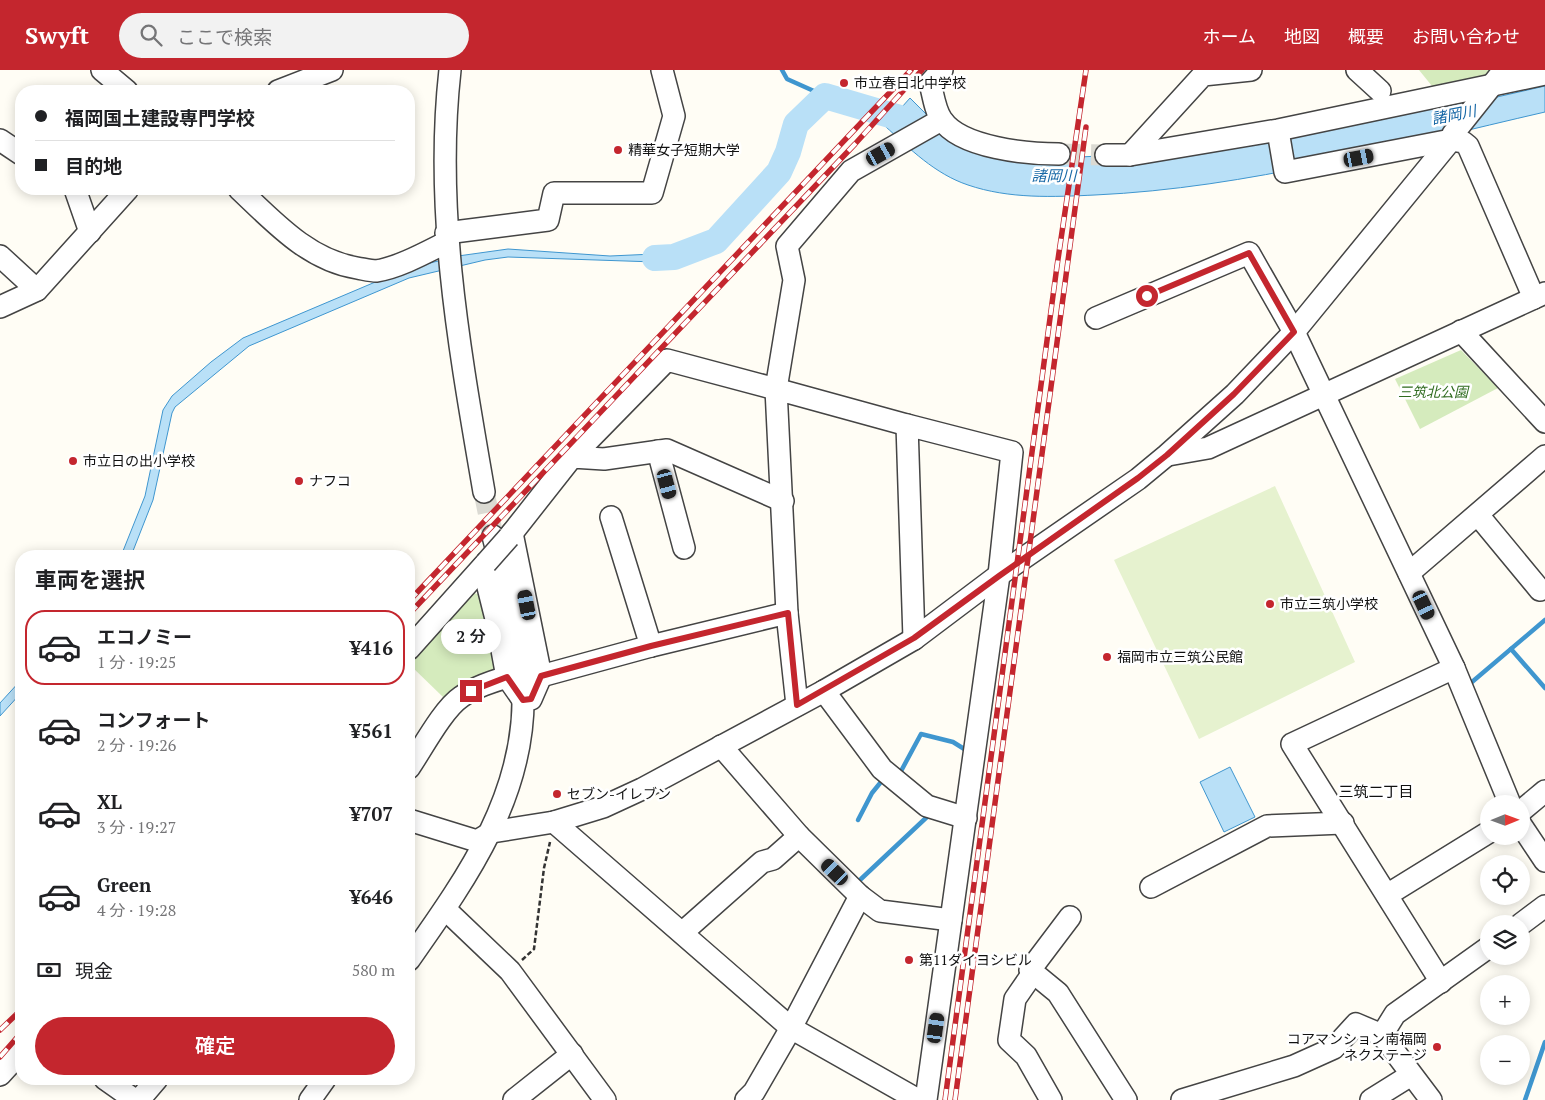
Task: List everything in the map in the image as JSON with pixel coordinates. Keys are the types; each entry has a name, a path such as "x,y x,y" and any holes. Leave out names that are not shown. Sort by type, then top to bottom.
{"street":[{"path":"286,85 299,75 332,70"},
{"path":"450,70 446,166 447,238 450,276 484,492"},
{"path":"245,195 278,226 311,252 346,266 376,271 411,259 447,238 548,220 554,193 652,193 674,116 662,70"},
{"path":"942,70 930,83 941,120 956,133 992,148 1030,154 1058,154"},
{"path":"1130,155 1203,75 1251,70"},
{"path":"1357,70 1380,92"},
{"path":"109,71 122,85"},
{"path":"1106,155 1130,155 1278,130 1493,82 1545,74"},
{"path":"415,822 477,841 492,832 554,822 603,807 824,691 914,638 1167,455 1234,394 1294,332 1452,137 1493,82"},
{"path":"797,705 788,613 776,389 794,280 787,246 851,171 941,120"},
{"path":"1167,455 1208,448 1540,296 1468,146 1463,142 1452,137 1285,172 1278,131"},
{"path":"0,140 15,150"},
{"path":"76,195 90,232"},
{"path":"0,307 37,290 123,195"},
{"path":"1096,318 1249,253 1294,332 1409,573 1454,668 1506,795"},
{"path":"0,256 37,290"},
{"path":"1461,331 1545,422"},
{"path":"415,642 485,565 505,535 572,457 667,360 1012,452 999,576 926,1100"},
{"path":"907,425 914,638"},
{"path":"572,457 604,459 667,450 783,502"},
{"path":"658,451 684,548"},
{"path":"1409,573 1545,456"},
{"path":"1478,515 1540,590"},
{"path":"610,517 651,646"},
{"path":"505,535 541,676 531,699 523,700"},
{"path":"415,952 445,909 492,832 515,768 521,741 523,700 505,535"},
{"path":"485,565 507,677 523,700"},
{"path":"541,676 651,646 788,613"},
{"path":"1440,982 1343,823 1292,744 1454,668"},
{"path":"415,759 449,709 460,697 482,685 507,677"},
{"path":"824,691 882,768 927,806 966,818"},
{"path":"721,746 799,836 860,896 880,911 951,920"},
{"path":"1530,804 1545,791"},
{"path":"554,822 683,932 791,1028 918,1100"},
{"path":"1151,887 1267,826 1343,823"},
{"path":"683,932 762,862 773,859 799,836"},
{"path":"1387,895 1480,838"},
{"path":"1530,838 1545,861"},
{"path":"746,1100 754,1092 791,1028 860,896"},
{"path":"1530,917 1545,906"},
{"path":"445,909 510,971 605,1100"},
{"path":"1070,917 1030,970 1058,993 1126,1100"},
{"path":"1382,1035 1395,1014 1480,953"},
{"path":"1033,973 1015,999 1009,1040 1026,1056 1051,1100"},
{"path":"1182,1100 1294,1066 1334,1048 1356,1024 1382,1035 1431,1100"},
{"path":"514,1100 572,1054"},
{"path":"0,1075 15,1059"},
{"path":"1371,1100 1411,1075"},
{"path":"114,1085 137,1100 151,1085"},
{"path":"310,1100 321,1085"}],"path":[{"path":"510,971 534,949 544,868 554,822"}],"green space":[{"path":"1419,70 1490,70 1485,75 1432,86"},
{"name":"三筑北公園","path":"1461,350 1498,388 1420,429 1395,379"},
{"path":"1275,486 1355,662 1199,739 1114,560"},
{"path":"470,592 485,596 499,672 443,697 415,670 415,653"}],"water":[{"path":"1545,86 1545,112 1322,164 1266,175 1152,191 1095,195 1015,195 984,190 968,185 934,168 885,126 910,98 940,128 1022,160 1157,153 1471,93 1497,97"},
{"path":"508,249 610,256 654,254 655,262 508,257 485,260 409,278 249,346 175,407 172,413 153,500 133,550 123,550 145,496 163,410 172,396 211,362 243,338 406,269 458,256"},
{"path":"15,687 15,700 0,716 0,703"},
{"path":"1230,767 1255,817 1224,832 1200,782"}],"waterway":[{"path":"782,70 787,79 825,96"},
{"name":"諸岡川","path":"655,258 674,257 716,241 779,172 788,152 796,124 825,96 900,118 923,134"},
{"path":"1472,682 1545,620"},
{"path":"1511,649 1545,688"},
{"path":"900,773 921,734 953,742 969,752"},
{"path":"858,820 872,793 885,777"},
{"path":"861,879 928,816"},
{"path":"1525,1100 1545,1042"}],"tunnel":[{"path":"1059,154 1106,155"},
{"path":"484,492 493,536"}],"railway":[{"path":"415,595 911,70"},
{"path":"415,608 855,144 922,70"},
{"path":"945,1100 1057,266 1086,70"},
{"path":"955,1100 1086,127"},
{"path":"0,1030 15,1016"},
{"path":"0,1057 15,1040"}],"place":[{"name":"市立春日北中学校","path":"844,83"},
{"name":"精華女子短期大学","path":"618,150"},
{"name":"市立日の出小学校","path":"73,461"},
{"name":"ナフコ","path":"299,481"},
{"name":"市立三筑小学校","path":"1270,604"},
{"name":"福岡市立三筑公民館","path":"1107,657"},
{"name":"セブン-イレブン","path":"557,794"},
{"name":"第11ダイヨシビル","path":"909,960"},
{"name":"コアマンション南福岡 ネクステージ","path":"1437,1047"}],"district":[{"name":"三筑二丁目","path":"1376,792"}],"route":[{"path":"471,691 482,685 507,677 523,700 531,699 541,676 651,646 788,613 797,705 824,691 914,638 1138,478 1167,455 1234,394 1294,332 1249,253 1147,296"}]}
